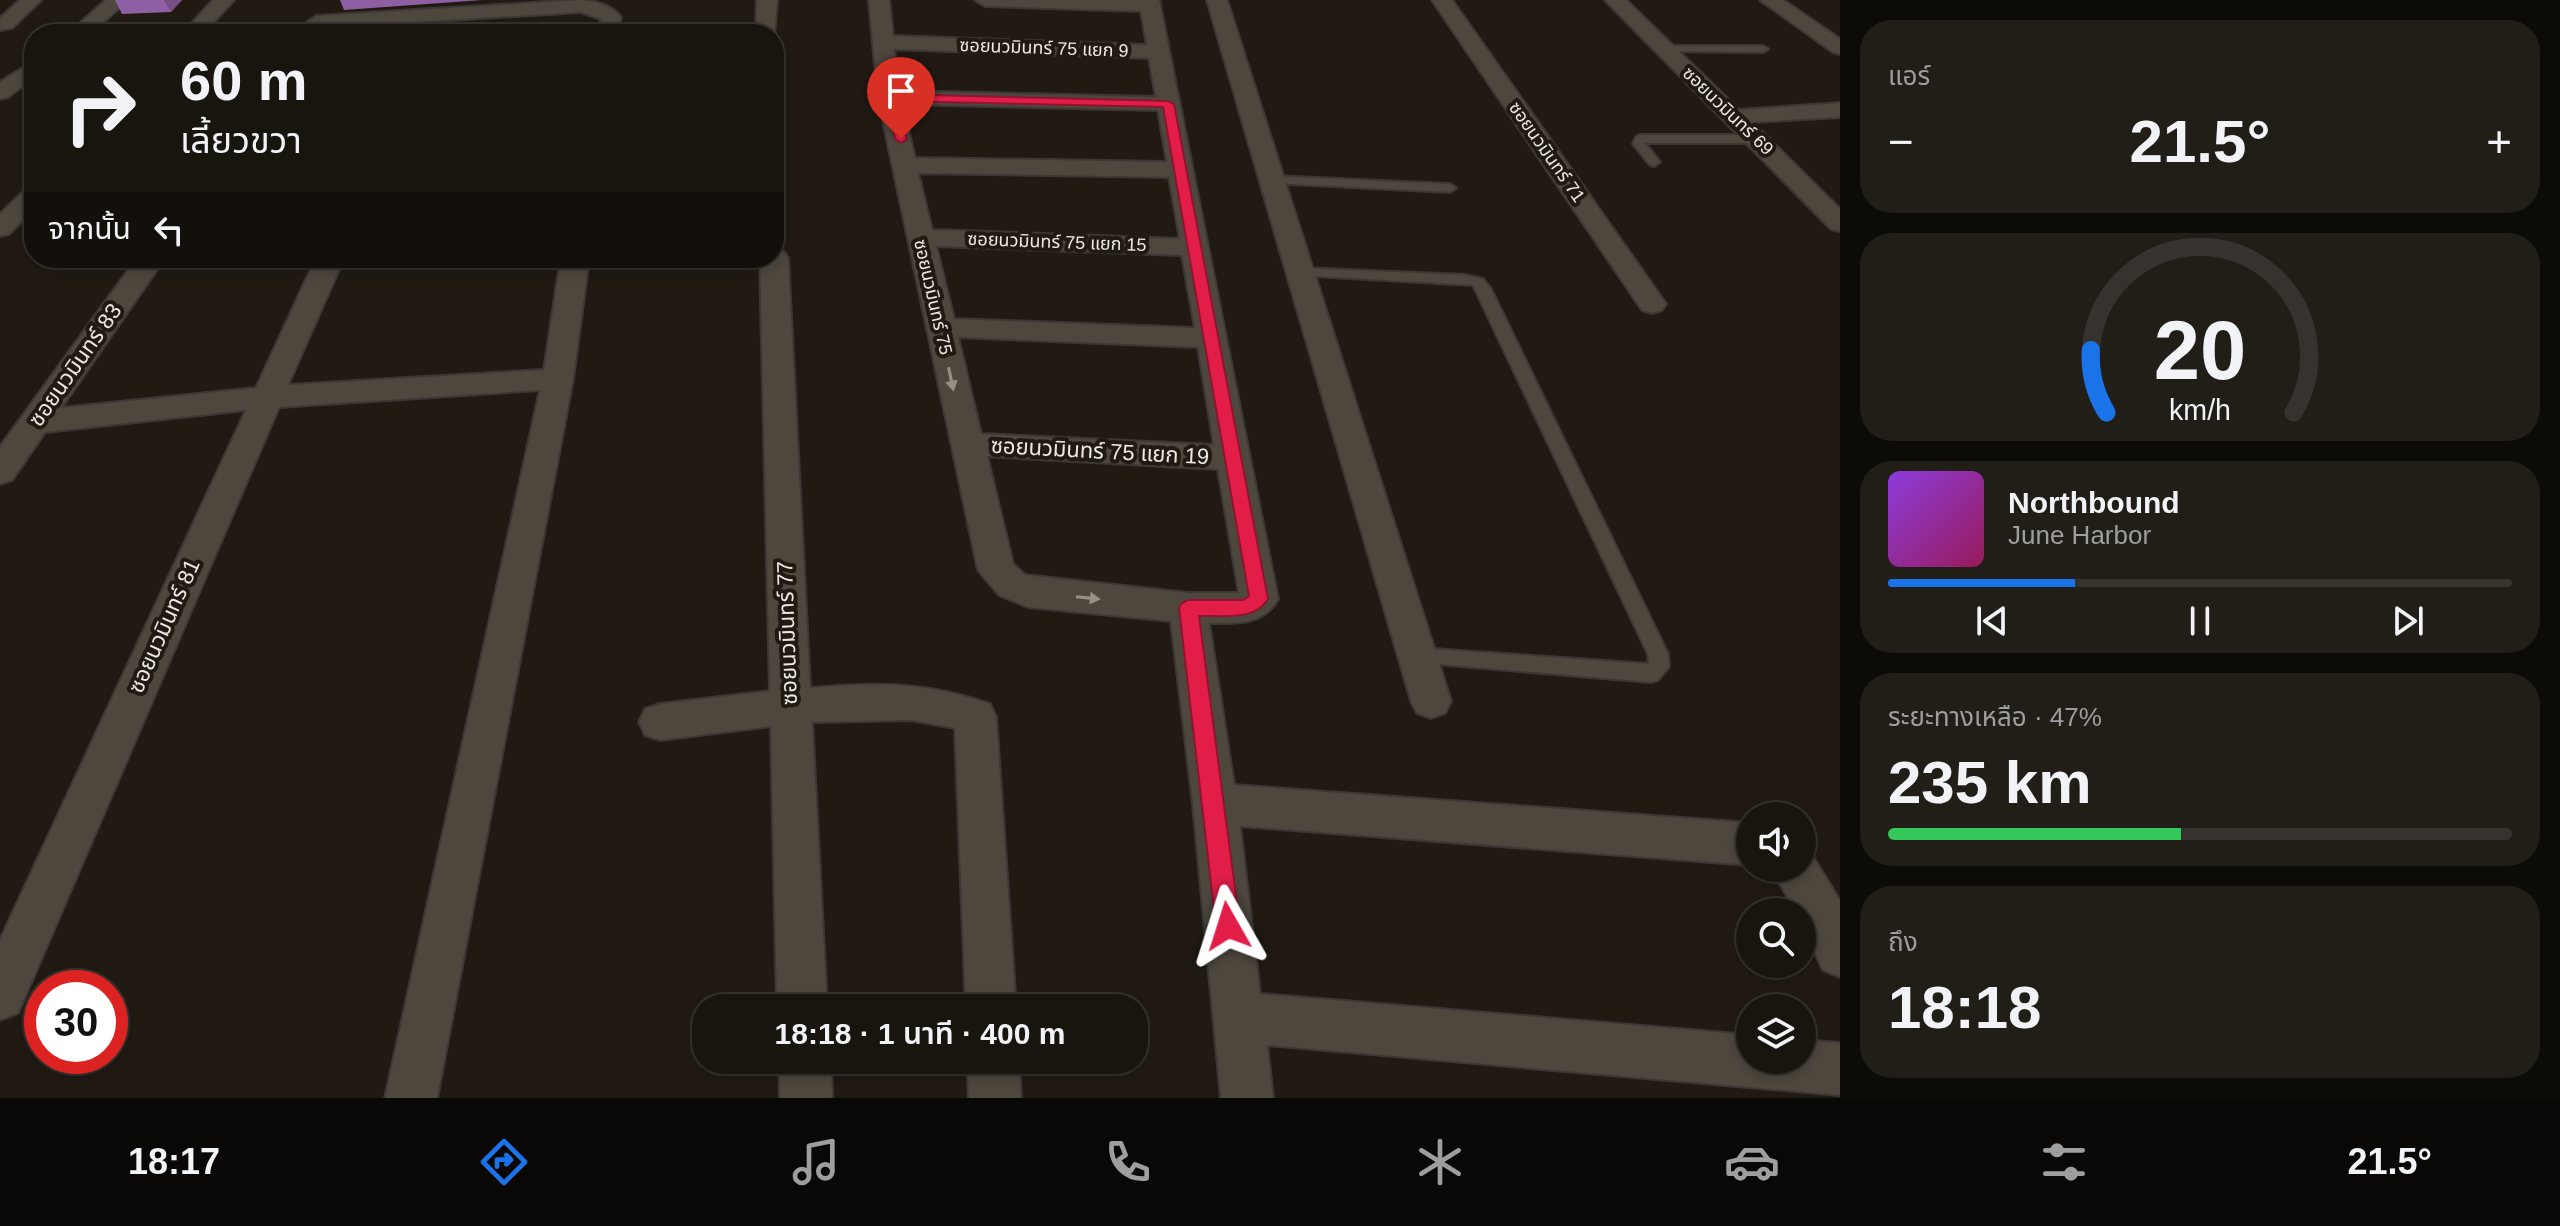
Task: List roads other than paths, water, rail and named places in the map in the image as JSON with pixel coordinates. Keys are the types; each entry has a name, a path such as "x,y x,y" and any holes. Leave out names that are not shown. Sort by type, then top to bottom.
{"street":[{"path":"0,24 5,24 31,0"},
{"path":"90,24 118,0"},
{"path":"201,24 224,0"},
{"path":"316,24 332,0"},
{"path":"766,24 767,0"},
{"name":"ซอยนวมินทร์ 75","path":"879,0 889,97 996,570 1012,585 1028,592 1188,608"},
{"path":"985,0 1150,2 1259,599 1246,608 1188,608 1215,804 1247,1098"},
{"path":"1217,0 1431,701"},
{"name":"ซอยนวมินทร์ 71","path":"1442,0 1652,304"},
{"name":"ซอยนวมินทร์ 69","path":"1615,0 1840,223"},
{"path":"1770,0 1836,42"},
{"path":"338,24 443,7 581,6 594,7 608,24"},
{"name":"ซอยนวมินทร์ 75 แยก 9","path":"882,42 1159,52"},
{"path":"0,92 24,74"},
{"path":"889,97 1168,104"},
{"path":"1731,117 1840,110"},
{"path":"905,165 1180,170"},
{"path":"1797,179 1826,180"},
{"path":"0,228 24,205"},
{"name":"ซอยนวมินทร์ 75 แยก 15","path":"920,238 1194,247"},
{"name":"ซอยนวมินทร์ 83","path":"0,472 144,268"},
{"name":"ซอยนวมินทร์ 81","path":"0,995 325,268"},
{"path":"411,1098 558,379 574,268"},
{"name":"ซอยนวมินทร์ 77","path":"774,268 801,994"},
{"path":"940,327 1211,338"},
{"path":"35,422 267,397 558,379"},
{"name":"ซอยนวมินทร์ 75 แยก 19","path":"966,444 1234,458"},
{"path":"660,722 789,706 924,704 950,706 975,717 990,994"},
{"path":"1215,804 1736,843"},
{"path":"1804,882 1840,953"},
{"path":"1238,1017 1840,1069"},
{"path":"805,1074 806,1098"},
{"path":"994,1074 995,1098"}],"lane":[{"path":"1664,49 1763,49"},
{"path":"1654,162 1639,144 1640,139 1755,139"},
{"path":"1272,180 1450,188"},
{"path":"1301,272 1478,282 1658,654 1659,667 1651,674 1419,656"}]}
